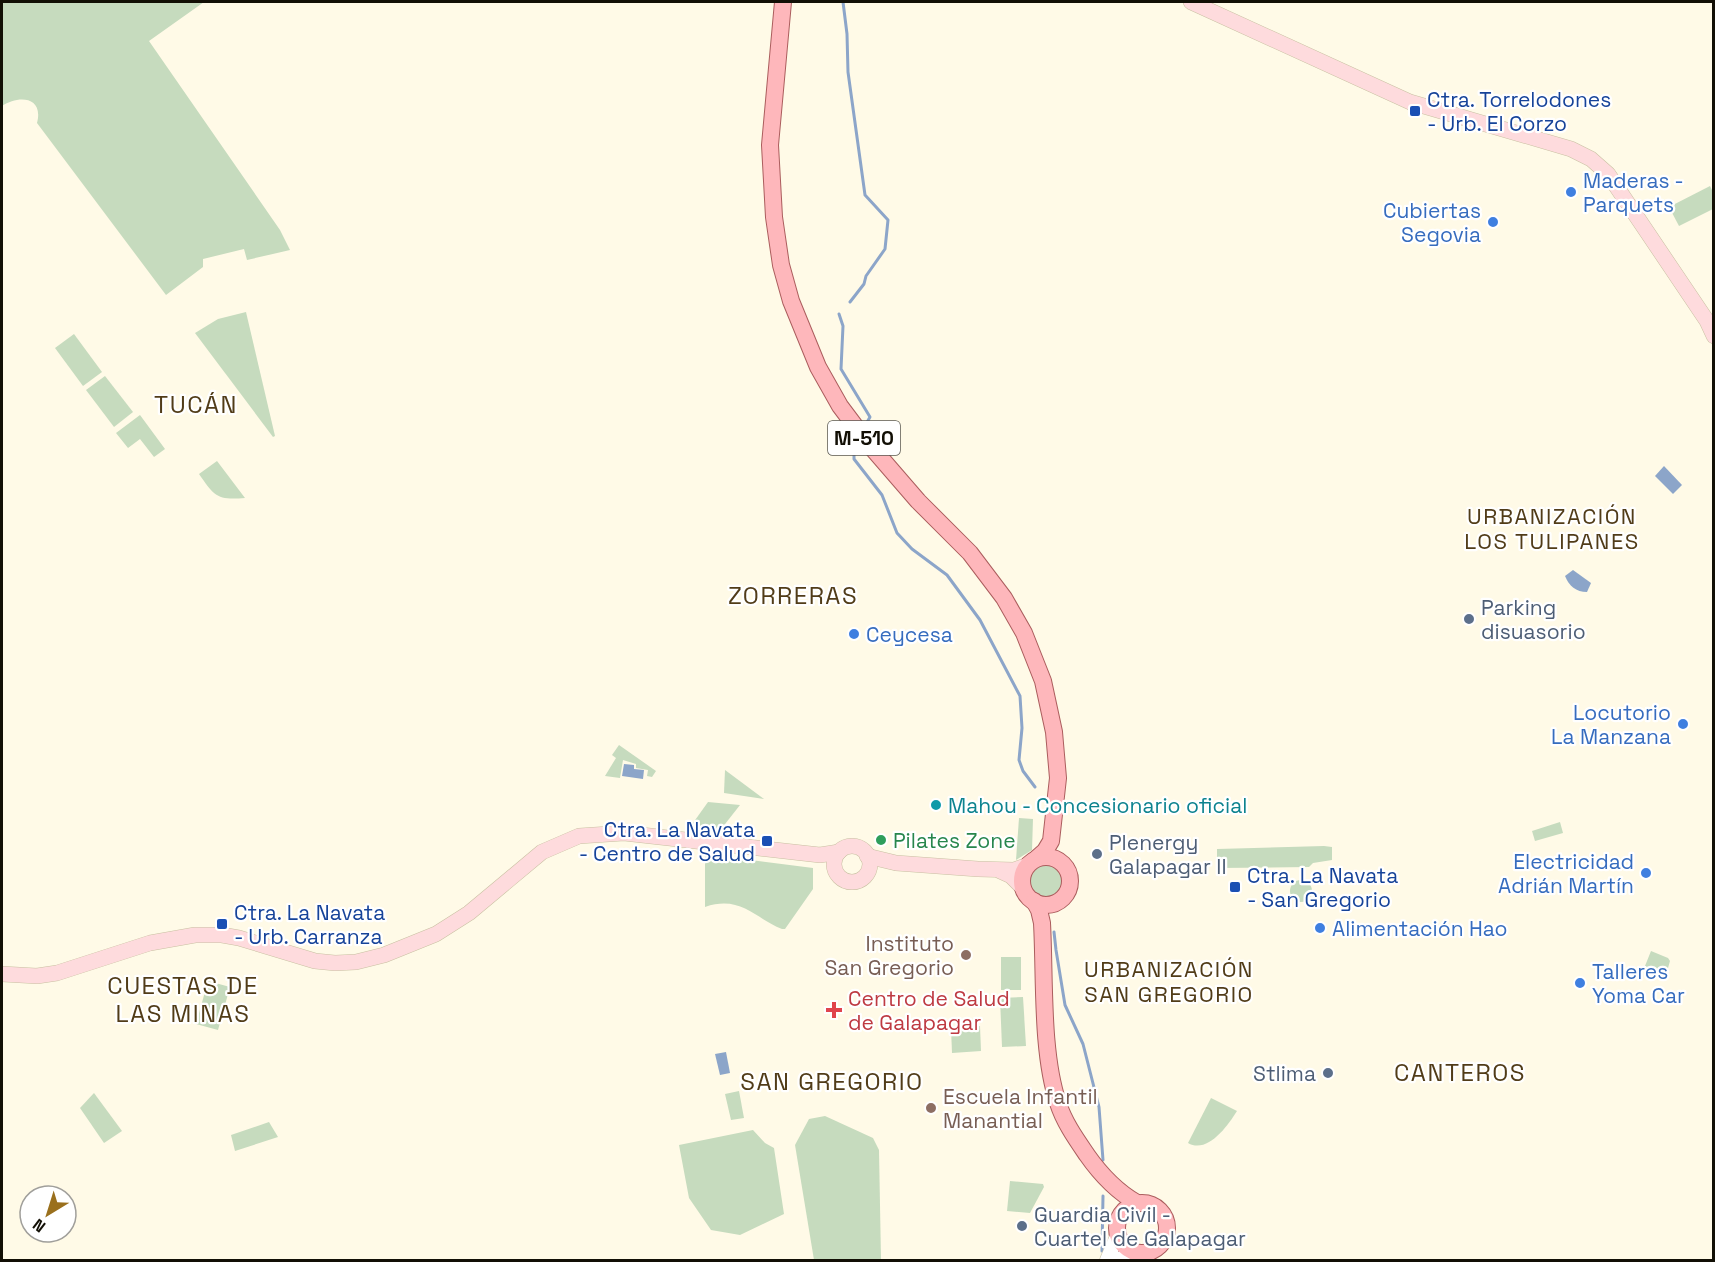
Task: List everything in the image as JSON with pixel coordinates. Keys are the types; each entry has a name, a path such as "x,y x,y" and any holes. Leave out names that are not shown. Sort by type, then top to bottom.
{"main road":[{"name":"M-510","path":"783,2 770,145 774,217 791,301 818,367 840,406 867,442 918,501 970,553 1004,598 1024,633 1043,681 1054,732 1058,778 1053,833 1054,847 1068,872 1070,884 1066,895 1058,901 1047,917 1043,938"},
{"path":"1191,2 1410,102 1571,149 1591,159 1608,174 1707,321 1713,336"},
{"path":"2,974 37,976 57,973 150,943 211,934 240,938 315,961 356,962 384,955 436,934 469,913 542,852 579,836 624,833 837,858"},
{"name":"M-510","path":"1053,833 1049,846 1032,862 1022,878 1023,888 1041,916 1050,1071 1058,1104 1075,1137 1110,1184 1116,1201 1118,1227"},
{"path":"848,847 856,847 863,851 868,864 860,879 850,882 840,877 837,858 848,847"},
{"path":"868,864 896,863 1014,870 1032,862 1053,858 1062,863"},
{"path":"994,870 1011,876 1023,888"},
{"path":"1034,902 1049,905 1058,901"},
{"name":"M-510","path":"1110,1184 1137,1203 1150,1204 1160,1210 1166,1220 1165,1238 1168,1260"},
{"path":"1137,1203 1125,1209 1118,1227 1127,1248 1145,1255 1159,1247 1165,1238"}],"street":[{"path":"1107,1260 1118,1227"},
{"path":"1116,1260 1145,1255"}],"green space":[{"path":"2,2 204,2 149,41 280,230 290,250 247,260 244,249 203,259 203,267 166,295 37,123 37,107 28,100 22,99 2,106"},
{"path":"1710,186 1713,192 1713,209 1679,226 1669,207"},
{"path":"246,312 275,436 273,437 195,333 218,319"},
{"path":"74,334 102,372 83,386 55,348"},
{"path":"105,376 133,412 114,427 86,390"},
{"path":"140,415 165,449 154,457 140,439 128,448 116,433"},
{"path":"217,461 245,498 222,497 213,492 204,482 199,474"},
{"path":"619,745 656,771 652,777 647,776 648,770 636,768 636,764 623,760 620,778 605,776 616,758 612,755"},
{"path":"725,770 764,799 724,793"},
{"path":"708,802 740,805 718,833 688,830"},
{"path":"1019,818 1033,819 1032,850 1016,860"},
{"path":"1560,822 1563,833 1535,841 1532,831"},
{"path":"1332,847 1332,860 1313,863 1309,867 1217,868 1217,849"},
{"path":"705,854 813,868 813,889 785,929 738,906 717,904 705,907"},
{"path":"1046,862 1059,867 1064,880 1059,893 1046,898 1033,893 1028,880 1033,867"},
{"path":"1301,880 1311,887 1312,891 1305,901 1301,902 1291,895 1290,891 1297,881"},
{"path":"1651,951 1670,961 1666,975 1661,975 1645,966"},
{"path":"1001,957 1021,957 1021,990 1001,990"},
{"path":"208,981 230,987 218,1030 196,1024"},
{"path":"1023,997 1026,1046 1002,1047 1000,998"},
{"path":"980,1026 981,1051 952,1053 951,1028"},
{"path":"739,1091 744,1118 731,1120 725,1094"},
{"path":"94,1093 122,1131 104,1143 80,1108"},
{"path":"1211,1098 1237,1111 1222,1131 1209,1142 1202,1145 1188,1143"},
{"path":"825,1116 873,1138 879,1150 881,1260 814,1260 795,1145 809,1119"},
{"path":"269,1122 278,1137 235,1151 231,1135"},
{"path":"753,1130 765,1143 774,1148 784,1214 740,1235 711,1230 689,1198 679,1145"},
{"path":"1010,1181 1043,1184 1044,1187 1030,1213 1007,1211"}],"water":[{"path":"1664,466 1682,485 1673,494 1655,476"},
{"path":"1573,570 1591,583 1587,592 1576,590 1569,583 1565,576"},
{"path":"624,764 634,765 634,769 644,770 643,779 622,776"},
{"path":"726,1052 730,1073 720,1075 715,1054"}],"waterway":[{"path":"843,2 848,72 865,195 888,220 885,249 850,302"},
{"path":"839,314 843,326 841,369 870,417 866,424"},
{"path":"854,442 854,459 882,495 897,533 912,549 947,575 980,620 1020,696 1022,728 1019,760 1023,771 1035,787"},
{"path":"1054,932 1065,1005 1083,1044 1099,1107 1103,1160"},
{"path":"1102,1251 1103,1196"}],"place":[{"name":"Ctra. Torrelodones - Urb. El Corzo","path":"1415,111"},
{"name":"Maderas - Parquets","path":"1571,192"},
{"name":"Cubiertas Segovia","path":"1493,222"},
{"name":"Parking disuasorio","path":"1469,619"},
{"name":"Ceycesa","path":"854,634"},
{"name":"Locutorio La Manzana","path":"1683,724"},
{"name":"Mahou - Concesionario oficial","path":"936,805"},
{"name":"Pilates Zone","path":"881,840"},
{"name":"Ctra. La Navata - Centro de Salud","path":"767,841"},
{"name":"Plenergy Galapagar II","path":"1097,854"},
{"name":"Electricidad Adrián Martín","path":"1646,873"},
{"name":"Ctra. La Navata - San Gregorio","path":"1235,887"},
{"name":"Ctra. La Navata - Urb. Carranza","path":"222,924"},
{"name":"Alimentación Hao","path":"1320,928"},
{"name":"Instituto San Gregorio","path":"966,955"},
{"name":"Talleres Yoma Car","path":"1580,983"},
{"name":"Centro de Salud de Galapagar","path":"834,1010"},
{"name":"Stlima","path":"1328,1073"},
{"name":"Escuela Infantil Manantial","path":"931,1108"},
{"name":"Guardia Civil - Cuartel de Galapagar","path":"1022,1226"}],"district":[{"name":"TUCÁN","path":"196,404"},
{"name":"URBANIZACIÓN LOS TULIPANES","path":"1552,528"},
{"name":"ZORRERAS","path":"793,595"},
{"name":"URBANIZACIÓN SAN GREGORIO","path":"1169,982"},
{"name":"CUESTAS DE LAS MINAS","path":"183,999"},
{"name":"CANTEROS","path":"1460,1072"},
{"name":"SAN GREGORIO","path":"832,1081"}]}
